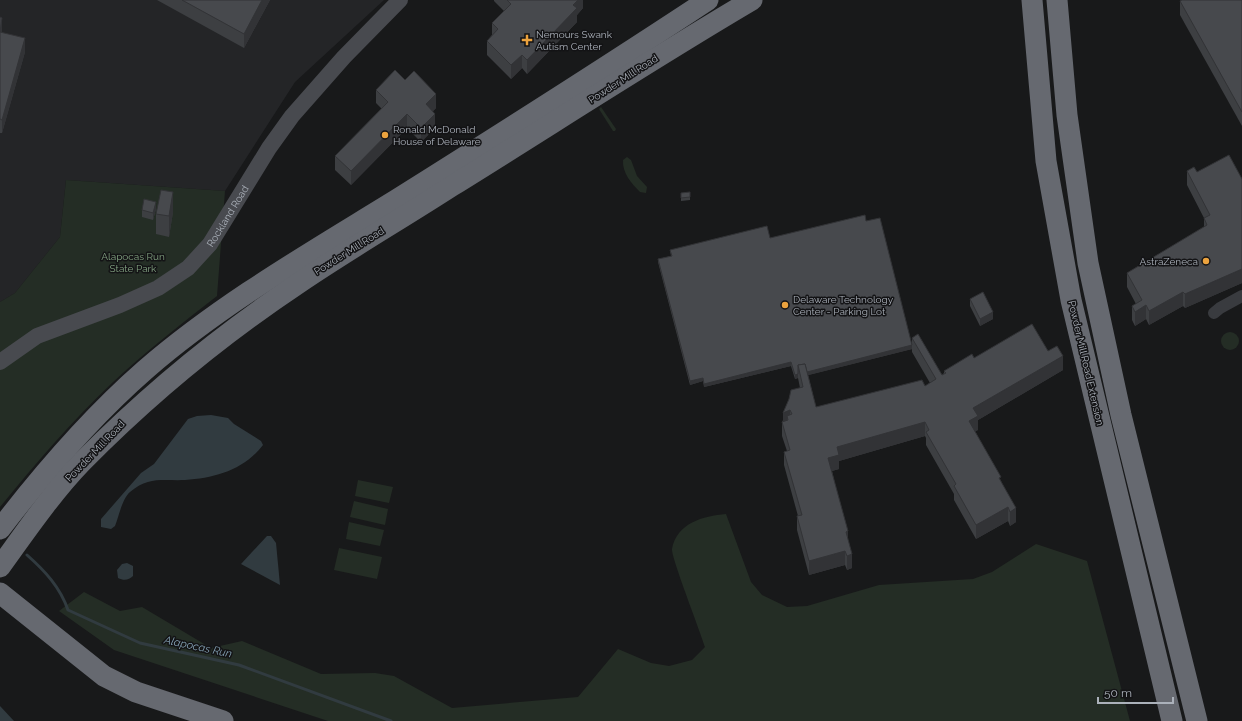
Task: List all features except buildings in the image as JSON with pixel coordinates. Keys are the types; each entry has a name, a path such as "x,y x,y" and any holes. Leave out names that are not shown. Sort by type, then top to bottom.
{"highway":[{"name":"Powder Mill Road","path":"0,528 39,480 97,415 144,371 225,306 536,113 708,0"},
{"name":"Powder Mill Road","path":"0,567 32,522 80,464 166,382 212,346 305,279 670,49 752,0"},
{"name":"Powder Mill Road Extension","path":"1032,0 1046,161 1071,300 1172,721"},
{"path":"1057,0 1069,130 1088,263 1121,415 1197,721"},
{"path":"0,593 104,676 136,692 223,721"}],"street":[{"name":"Rockland Road","path":"0,362 37,336 120,305 158,288 188,268 210,244 269,148 292,116 344,57 400,0"},
{"path":"1214,313 1242,296"}],"shaded area":[{"path":"0,0 384,0 295,82 225,191 66,180 60,237 15,293 0,302"},
{"path":"211,415 228,418 234,424 261,441 263,445 255,454 238,467 218,475 185,480 156,480 137,487 127,495 115,526 111,529 101,527 101,519 141,473 154,464 188,419 197,416"},
{"path":"267,536 271,536 276,543 280,585 241,564"},
{"path":"127,563 133,566 133,576 126,580 122,580 118,578 117,570 122,564"},
{"path":"0,706 14,721 0,721"}],"green space":[{"path":"601,107 616,129 615,131 613,131 599,109"},
{"path":"627,157 631,160 637,176 647,187 646,193 640,192 626,174 623,160"},
{"name":"Alapocas Run State Park","path":"66,180 225,191 217,296 150,349 112,383 82,413 26,475 0,507 0,302 15,293 60,237"},
{"path":"1230,332 1236,335 1239,341 1236,347 1230,350 1224,347 1221,341 1224,335"},
{"path":"358,480 393,487 389,503 355,496"},
{"path":"354,501 388,509 385,525 350,517"},
{"path":"726,514 751,582 762,595 787,607 807,606 879,585 973,579 992,572 1036,544 1087,561 1130,721 328,721 114,650 59,611 84,592 120,611 142,607 211,648 242,641 321,674 375,673 394,676 452,708 578,697 618,649 651,663 669,666 692,660 705,647 676,566 672,549 679,533 692,522"},
{"path":"349,522 384,530 380,546 346,539"},
{"path":"339,548 382,557 377,579 334,570"}],"waterway":[{"name":"Alapocas Run","path":"27,555 51,580 61,594 68,610 140,643 239,665 391,721"}],"place":[{"name":"Nemours Swank Autism Center","path":"527,40"},
{"name":"Ronald McDonald House of Delaware","path":"385,135"},
{"name":"AstraZeneca","path":"1206,261"},
{"name":"Delaware Technology Center - Parking Lot","path":"785,305"}]}
